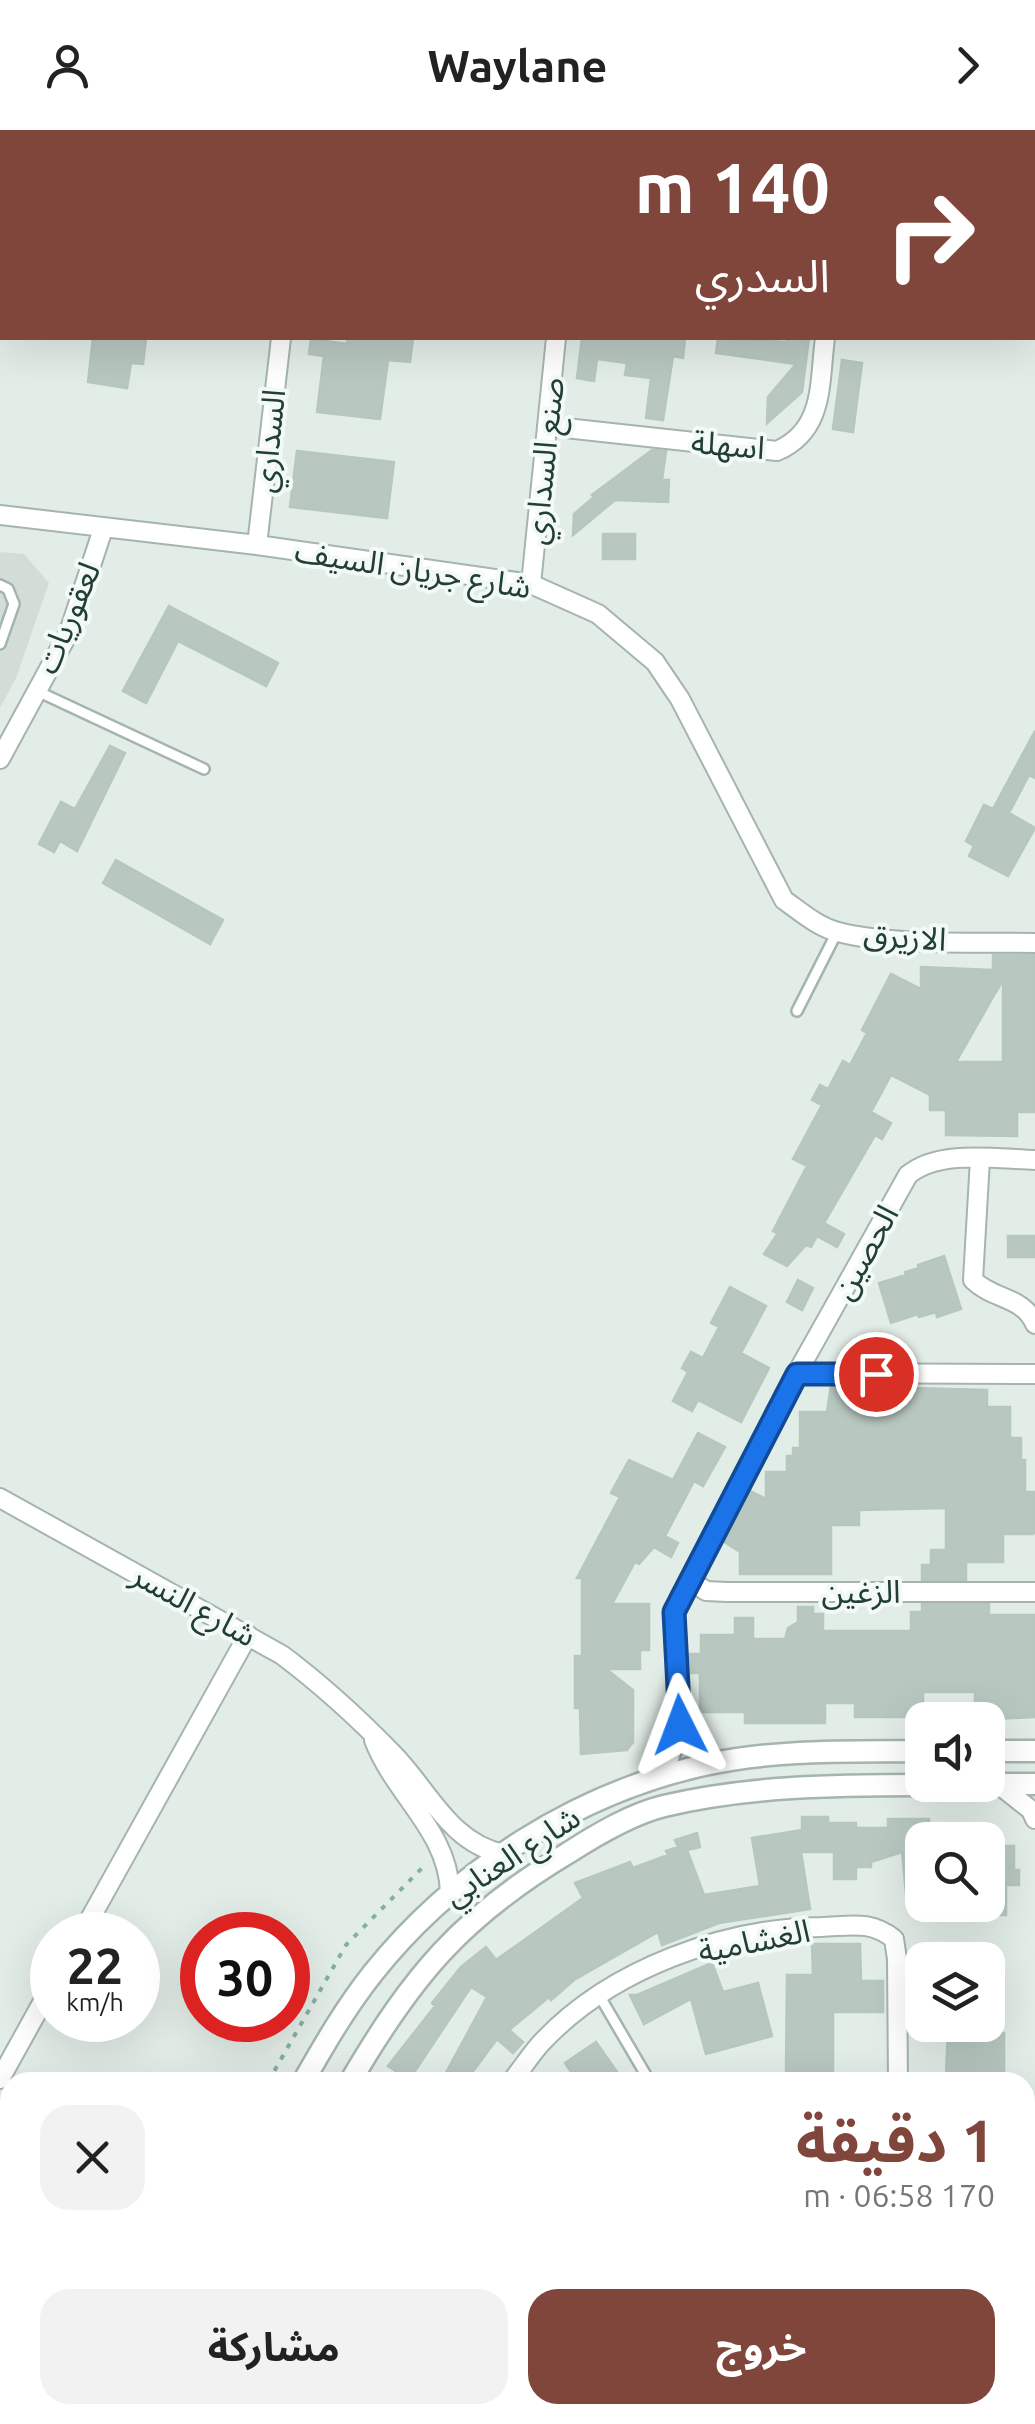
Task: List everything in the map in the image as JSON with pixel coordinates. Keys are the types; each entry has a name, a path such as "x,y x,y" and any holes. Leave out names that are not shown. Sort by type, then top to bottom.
{"street":[{"name":"السداري","path":"258,545 281,340"},
{"name":"صنع السداري","path":"532,584 556,340"},
{"name":"اسهلة","path":"547,426 776,451 795,443 814,415 825,340"},
{"name":"شارع جريان السيف","path":"0,515 258,545 532,584 598,614 655,662 680,699 784,900"},
{"name":"لعقوريات","path":"0,758 69,632 104,529"},
{"name":"الازيرق","path":"784,900 813,921 838,932 904,940 1034,942"},
{"path":"980,1159 973,1280 1030,1311 1035,1324"},
{"name":"الحصين","path":"663,1775 680,1725 674,1612 797,1374 908,1175 920,1165 938,1160 1035,1160"},
{"path":"797,1374 1035,1374"},
{"name":"شارع النسر","path":"0,1498 248,1635 315,1679 398,1760 458,1832 474,1844 504,1854"},
{"name":"الزغين","path":"690,1580 706,1591 1035,1592"},
{"path":"93,1912 248,1635"},
{"path":"680,1725 695,1748 713,1763"},
{"name":"شارع النسر","path":"372,1735 387,1768 434,1834 447,1862 450,1892"},
{"name":"شارع العنابي","path":"309,2072 372,1973 450,1892 560,1818 663,1775 713,1763 787,1754 905,1751"},
{"path":"1005,1751 1035,1751"},
{"path":"1005,1784 1035,1784"},
{"name":"شارع العنابي","path":"356,2072 384,2025 437,1955 514,1886 596,1836 659,1807 728,1794 825,1786 905,1785"},
{"path":"1005,1792 1031,1810 1035,1820"},
{"name":"الغشامية","path":"519,2072 543,2040 599,1996 640,1972 688,1953 788,1927 877,1926 894,1938 898,1959 898,2072"},
{"path":"4,2072 30,2025"}],"lane":[{"path":"0,585 8,590 14,604 0,644"},
{"path":"37,691 204,769"},
{"path":"797,1012 838,932"},
{"path":"599,1996 644,2072"}],"path":[{"path":"274,2072 346,1944 441,1849"}],"shaded area":[{"path":"0,552 24,554 49,583 16,678 0,708"}],"building":[{"path":"93,340 146,340 143,364 131,363 127,388 88,382"},
{"path":"311,340 347,344 348,340 413,340 410,362 388,360 380,419 317,412 324,356 309,354"},
{"path":"582,340 685,340 683,358 673,356 663,420 646,418 651,378 625,375 627,363 597,359 594,381 577,378"},
{"path":"718,340 809,340 802,392 767,423 768,397 796,364 716,353"},
{"path":"842,360 862,363 853,432 833,429"},
{"path":"652,450 666,451 662,480 669,480 668,502 615,500 573,535 574,514 592,495"},
{"path":"297,451 394,462 387,518 290,507"},
{"path":"603,534 635,534 635,559 603,559"},
{"path":"169,606 278,663 266,686 178,641 146,703 123,691"},
{"path":"1035,731 1035,778 1029,775 1009,813 1035,828 1008,876 969,856 974,846 966,841 984,805 993,809"},
{"path":"110,746 125,753 77,851 60,841 54,852 39,844 61,802 75,809"},
{"path":"116,860 223,920 210,944 103,883"},
{"path":"993,955 1035,955 1035,1112 1017,1112 1017,1136 946,1135 946,1110 930,1110 930,1095 891,1075 871,1112 891,1123 882,1139 875,1135 824,1223 844,1234 837,1247 817,1236 811,1247 806,1245 787,1266 764,1254 778,1233 773,1231 807,1166 793,1159 822,1105 812,1100 820,1085 828,1089 843,1061 850,1065 867,1033 862,1030 891,974 921,989 921,967 993,970","holes":["1003,980 1003,1062 956,1062"]},
{"path":"1008,1236 1035,1236 1035,1257 1008,1257"},
{"path":"944,1256 961,1309 937,1317 936,1312 919,1317 918,1314 891,1323 879,1283"},
{"path":"798,1280 813,1288 802,1310 787,1302"},
{"path":"730,1287 766,1306 741,1353 769,1368 741,1422 698,1400 692,1411 673,1401 688,1372 682,1368 691,1352 703,1358 719,1327 711,1323"},
{"path":"831,1386 987,1390 987,1407 1010,1407 1010,1438 1021,1438 1025,1492 1035,1492 1035,1532 1003,1534 1003,1562 966,1562 966,1580 922,1580 922,1565 931,1565 931,1550 946,1550 946,1508 859,1510 859,1525 831,1525 831,1574 740,1574 740,1552 723,1541 750,1491 766,1499 766,1472 787,1472 787,1456 793,1456 793,1448 800,1448 800,1412 827,1412"},
{"path":"698,1433 725,1447 703,1486 694,1481 665,1536 678,1543 671,1557 654,1547 639,1564 635,1562 612,1604 649,1604 649,1650 640,1650 640,1669 606,1669 633,1690 633,1742 627,1750 581,1754 580,1708 575,1708 575,1656 582,1656 582,1578 577,1578 620,1497 611,1493 629,1460 673,1480"},
{"path":"922,1604 989,1604 989,1615 1035,1615 1035,1717 1005,1718 1005,1702 975,1702 975,1692 923,1692 923,1702 905,1702 905,1717 855,1717 855,1703 825,1703 825,1723 745,1723 745,1712 700,1712 700,1673 691,1673 690,1654 701,1654 701,1635 735,1635 735,1618 753,1618 753,1639 785,1639 788,1628 798,1622 798,1607 813,1607 813,1614 823,1614 823,1631 911,1631 911,1612 922,1612"},
{"path":"802,1817 828,1817 828,1823 856,1823 856,1828 888,1828 888,1819 929,1819 905,1822 905,1883 902,1852 871,1862 871,1867 856,1867 856,1879 834,1879 834,1852 801,1852 810,1909 719,1923 662,1945 658,1932 574,1980 509,2030 523,2042 513,2053 497,2039 472,2072 446,2072 487,1997 471,1987 414,2072 397,2072 388,2066 461,1967 486,1947 496,1960 583,1898 575,1883 630,1862 633,1868 668,1855 666,1851 678,1847 675,1840 697,1833 700,1847 687,1850 704,1895 760,1886 752,1838 802,1830"},
{"path":"1005,1846 1014,1846 1014,1870 1019,1870 1019,1885 1006,1885 1006,1915"},
{"path":"812,1944 860,1944 861,1981 883,1981 883,2012 833,2012 833,2071 786,2071 787,1975 813,1975"},
{"path":"712,1963 723,1992 758,1983 772,2036 706,2054 691,1999 644,2024 630,1995"},
{"path":"596,2042 617,2072 571,2072 565,2063"},
{"path":"947,2042 1004,2042 1004,2072 946,2072"}],"route":[{"path":"680,1725 674,1612 797,1374 876,1374"}]}
